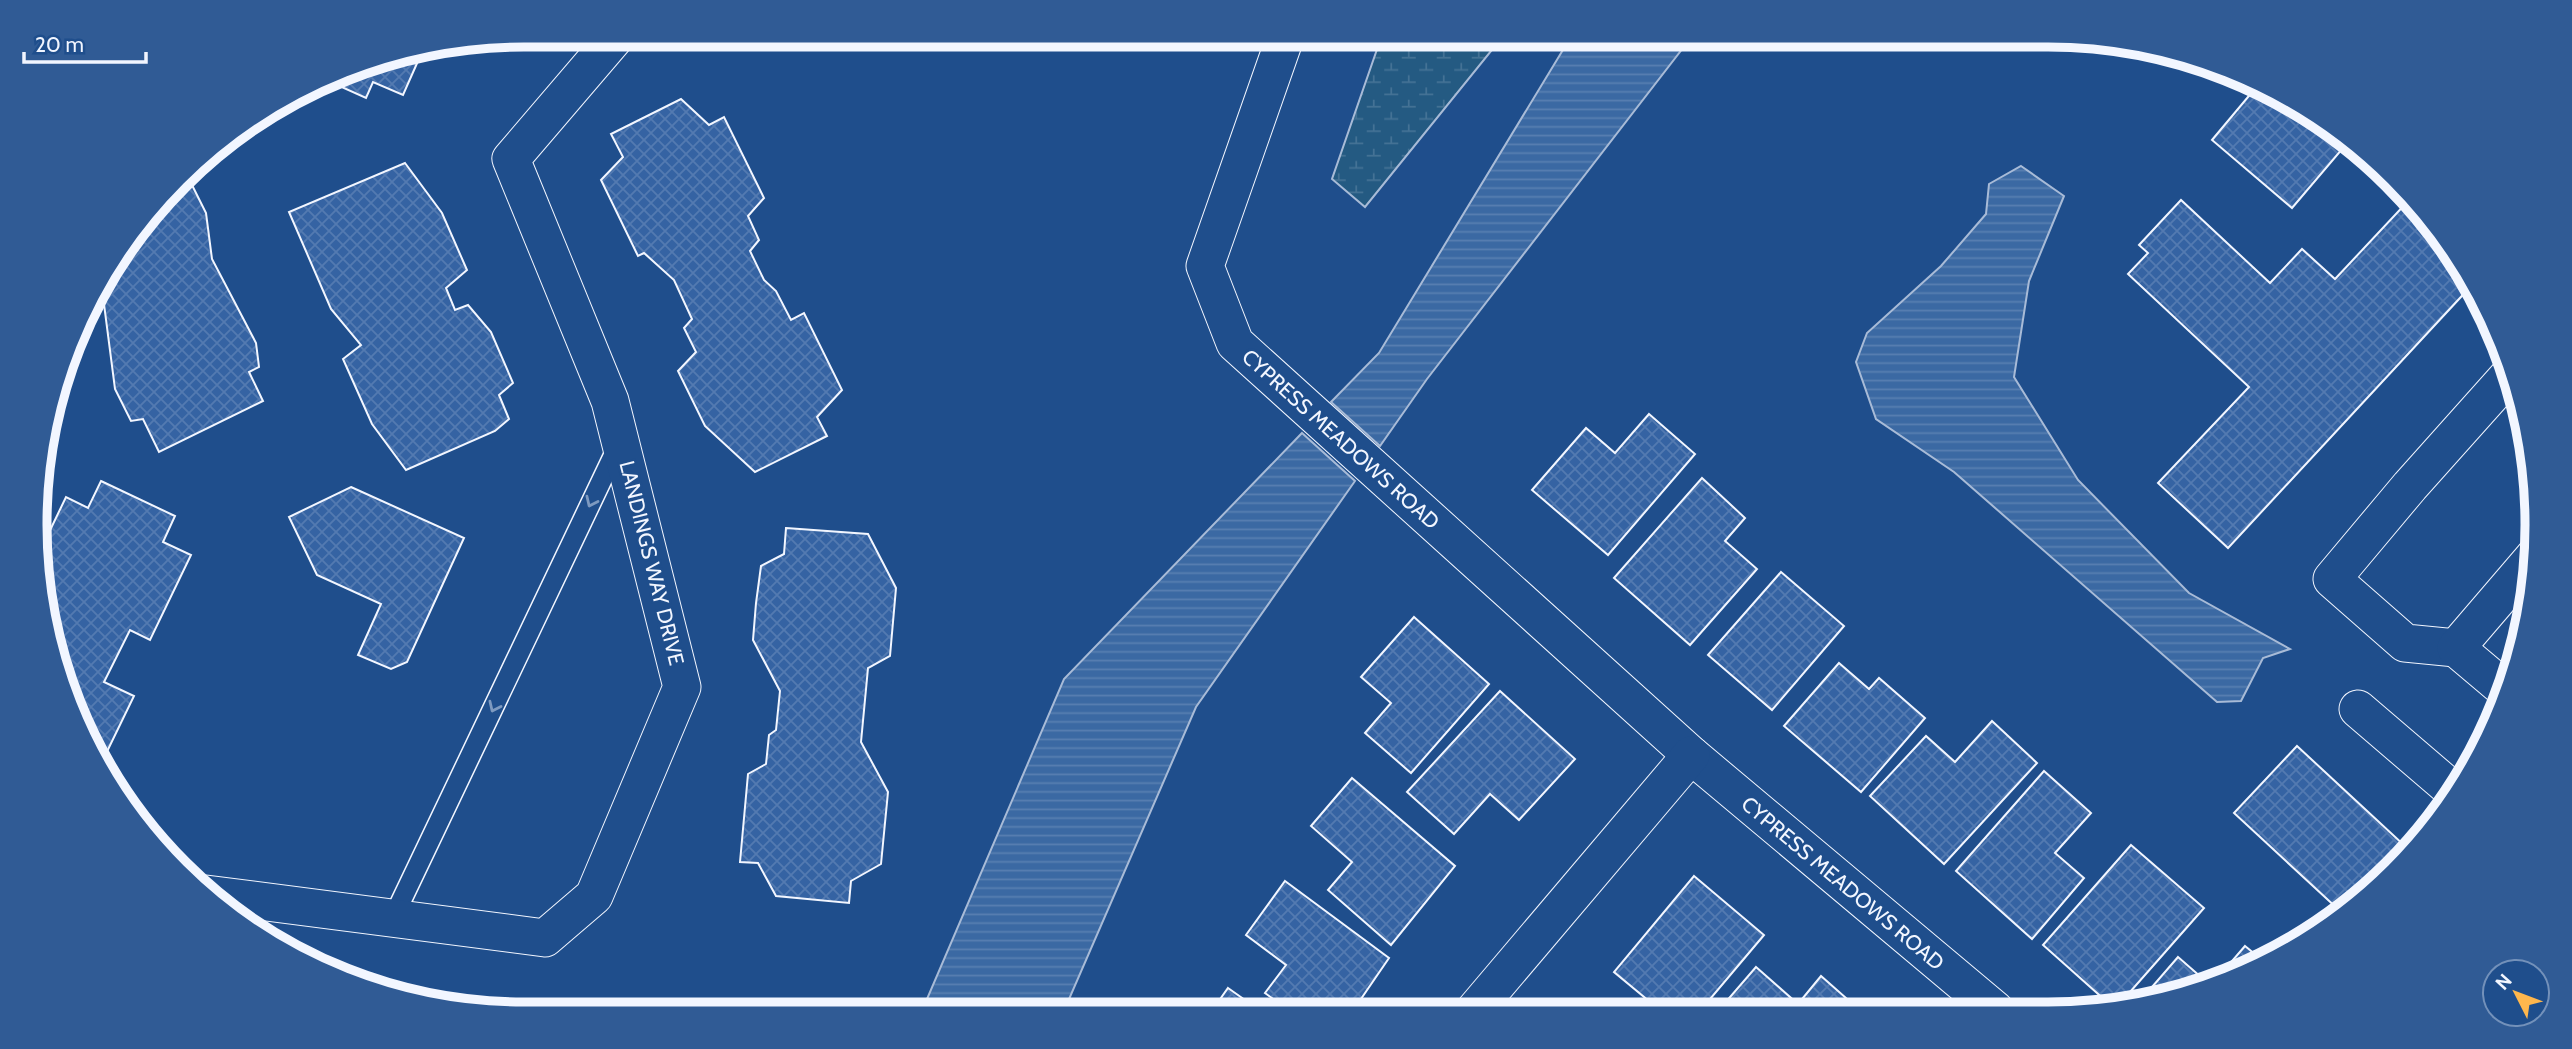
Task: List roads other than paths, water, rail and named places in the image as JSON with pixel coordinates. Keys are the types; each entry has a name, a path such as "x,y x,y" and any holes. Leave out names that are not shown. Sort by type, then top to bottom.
{"street":[{"name":"LANDINGS WAY DRIVE","path":"226,897 545,938 594,896 682,687 610,401 511,159 607,47"},
{"name":"CYPRESS MEADOWS ROAD","path":"1282,47 1205,266 1235,343 1691,755 1985,1002"},
{"path":"2497,683 2456,648 2405,643 2332,579 2502,383"},
{"path":"2456,648 2523,570"},
{"path":"2358,709 2447,785"},
{"path":"1482,1002 1691,755"}],"lane":[{"path":"393,918 621,440"}]}
